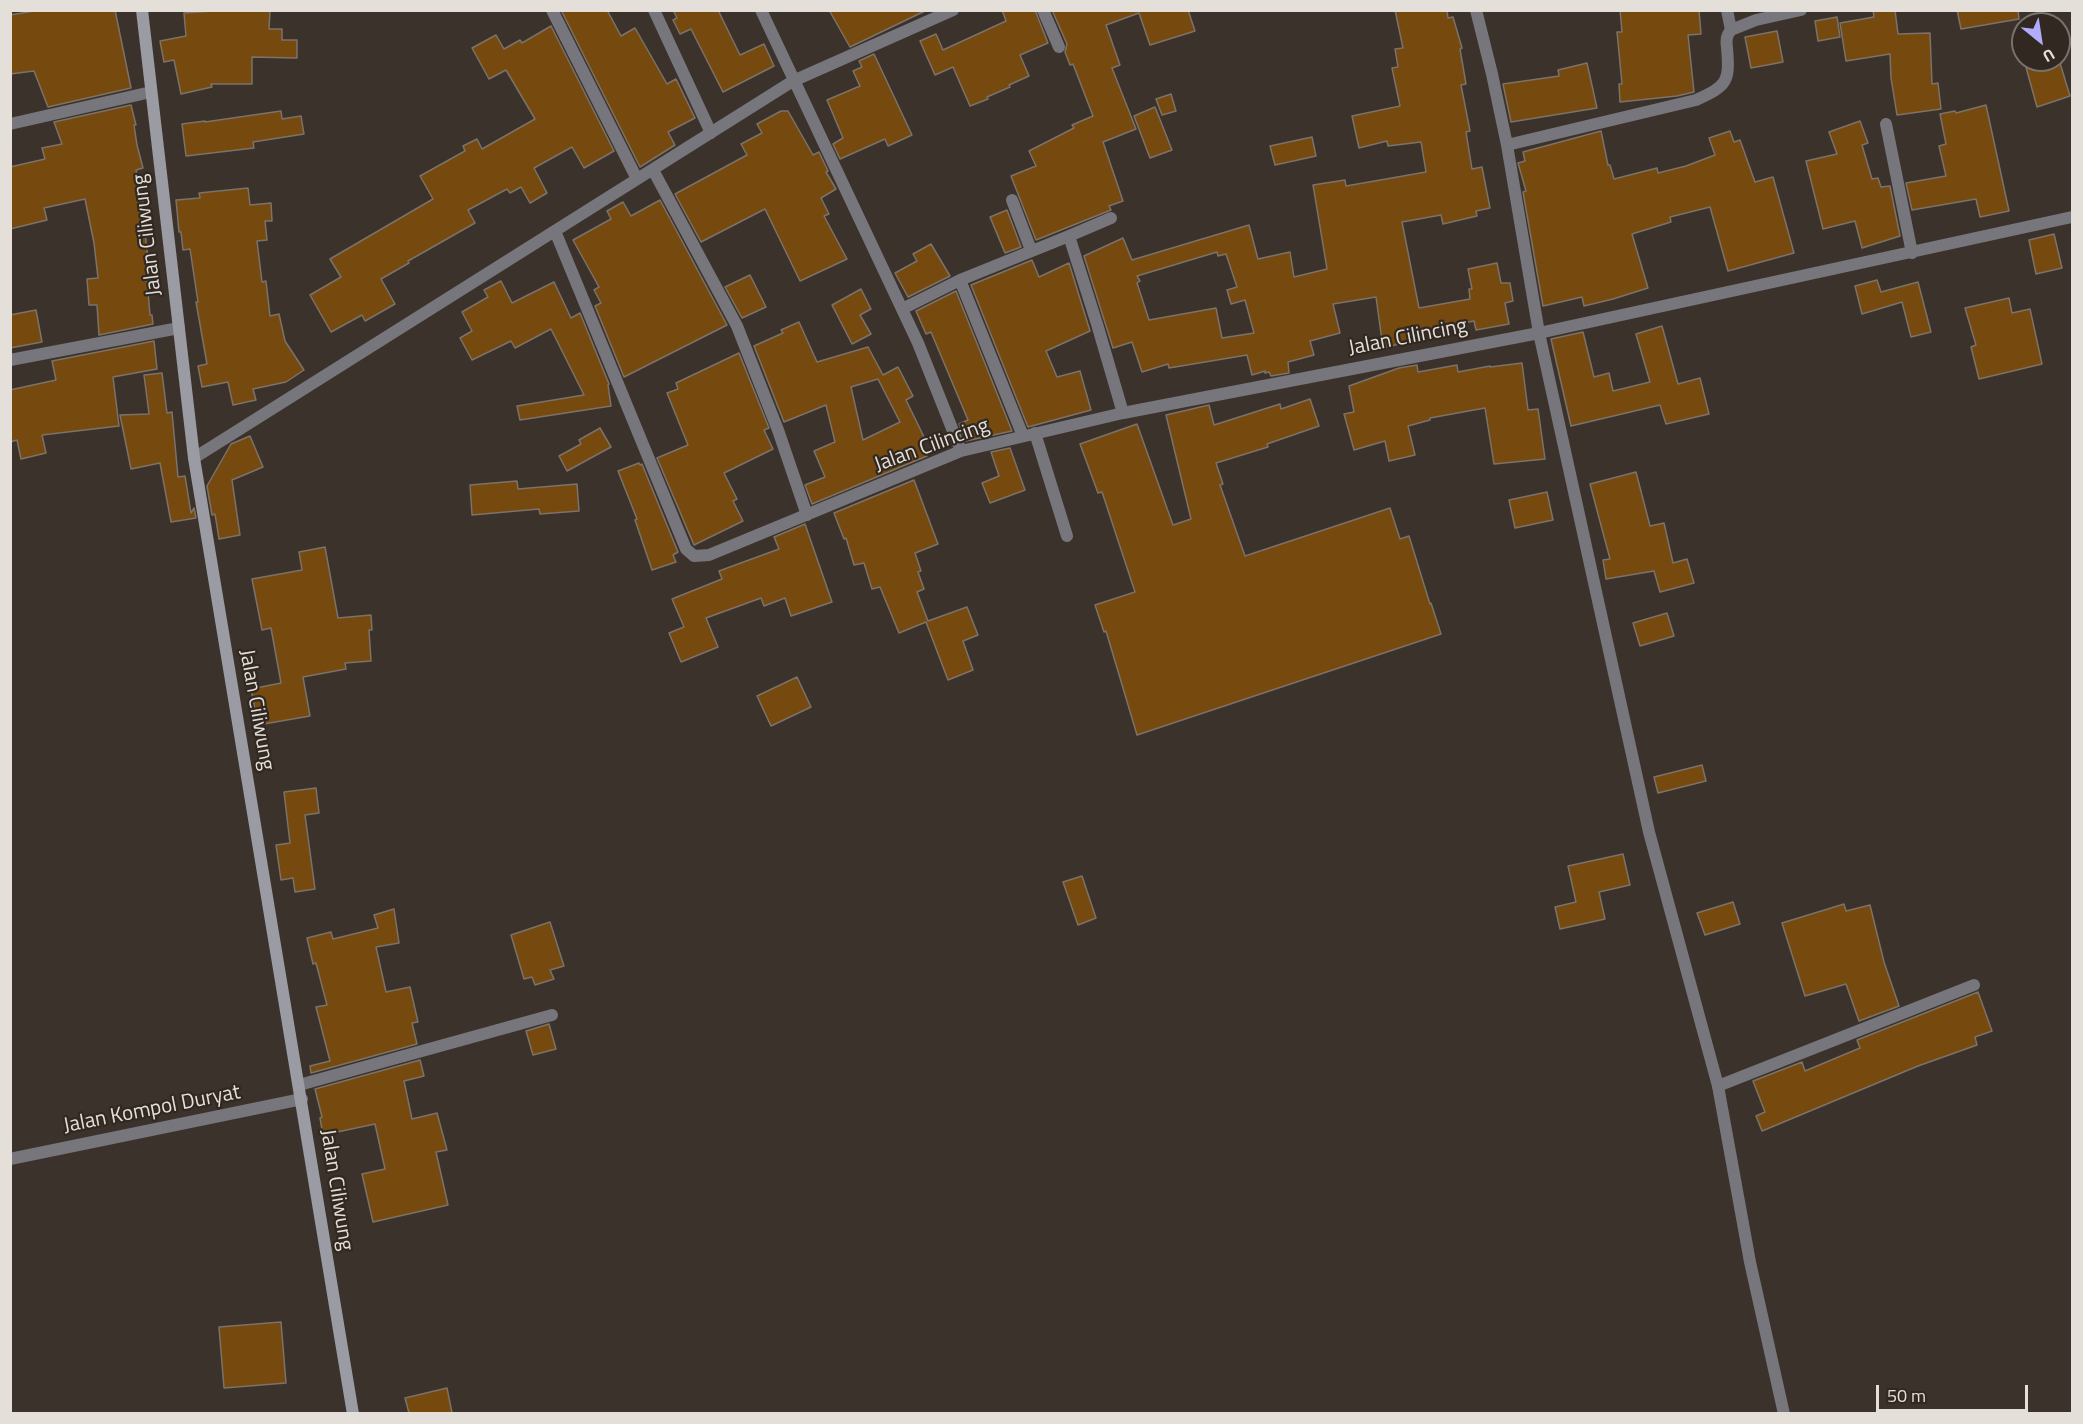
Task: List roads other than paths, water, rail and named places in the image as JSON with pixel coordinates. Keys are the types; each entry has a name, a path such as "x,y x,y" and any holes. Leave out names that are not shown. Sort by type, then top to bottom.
{"main road":[{"name":"Jalan Ciliwung","path":"142,10 194,458 353,1413"}],"street":[{"path":"552,10 637,179"},
{"path":"654,10 711,133"},
{"path":"761,10 918,343 961,451"},
{"path":"194,458 793,81 930,15 953,10"},
{"path":"1043,10 1059,47"},
{"path":"1476,10 1507,145 1539,333 1649,832 1718,1086 1750,1262 1784,1413"},
{"path":"1507,145 1696,100 1711,93 1722,85 1728,74 1726,40 1731,30 1727,10"},
{"path":"1731,30 1756,20 1801,10"},
{"path":"10,124 152,92"},
{"path":"1886,124 1912,253"},
{"path":"653,170 737,326 778,430 807,515"},
{"path":"1012,200 1031,250"},
{"path":"902,309 960,280 1111,218"},
{"name":"Jalan Cilincing","path":"555,231 686,549 694,556 709,555 961,451 1123,413 1539,333 2073,218"},
{"path":"1069,236 1123,413"},
{"path":"960,280 1029,435 1066,536"},
{"path":"10,360 179,328"},
{"path":"1718,1086 1974,985"},
{"path":"300,1085 552,1015"},
{"name":"Jalan Kompol Duryat","path":"10,1159 302,1099"}]}
